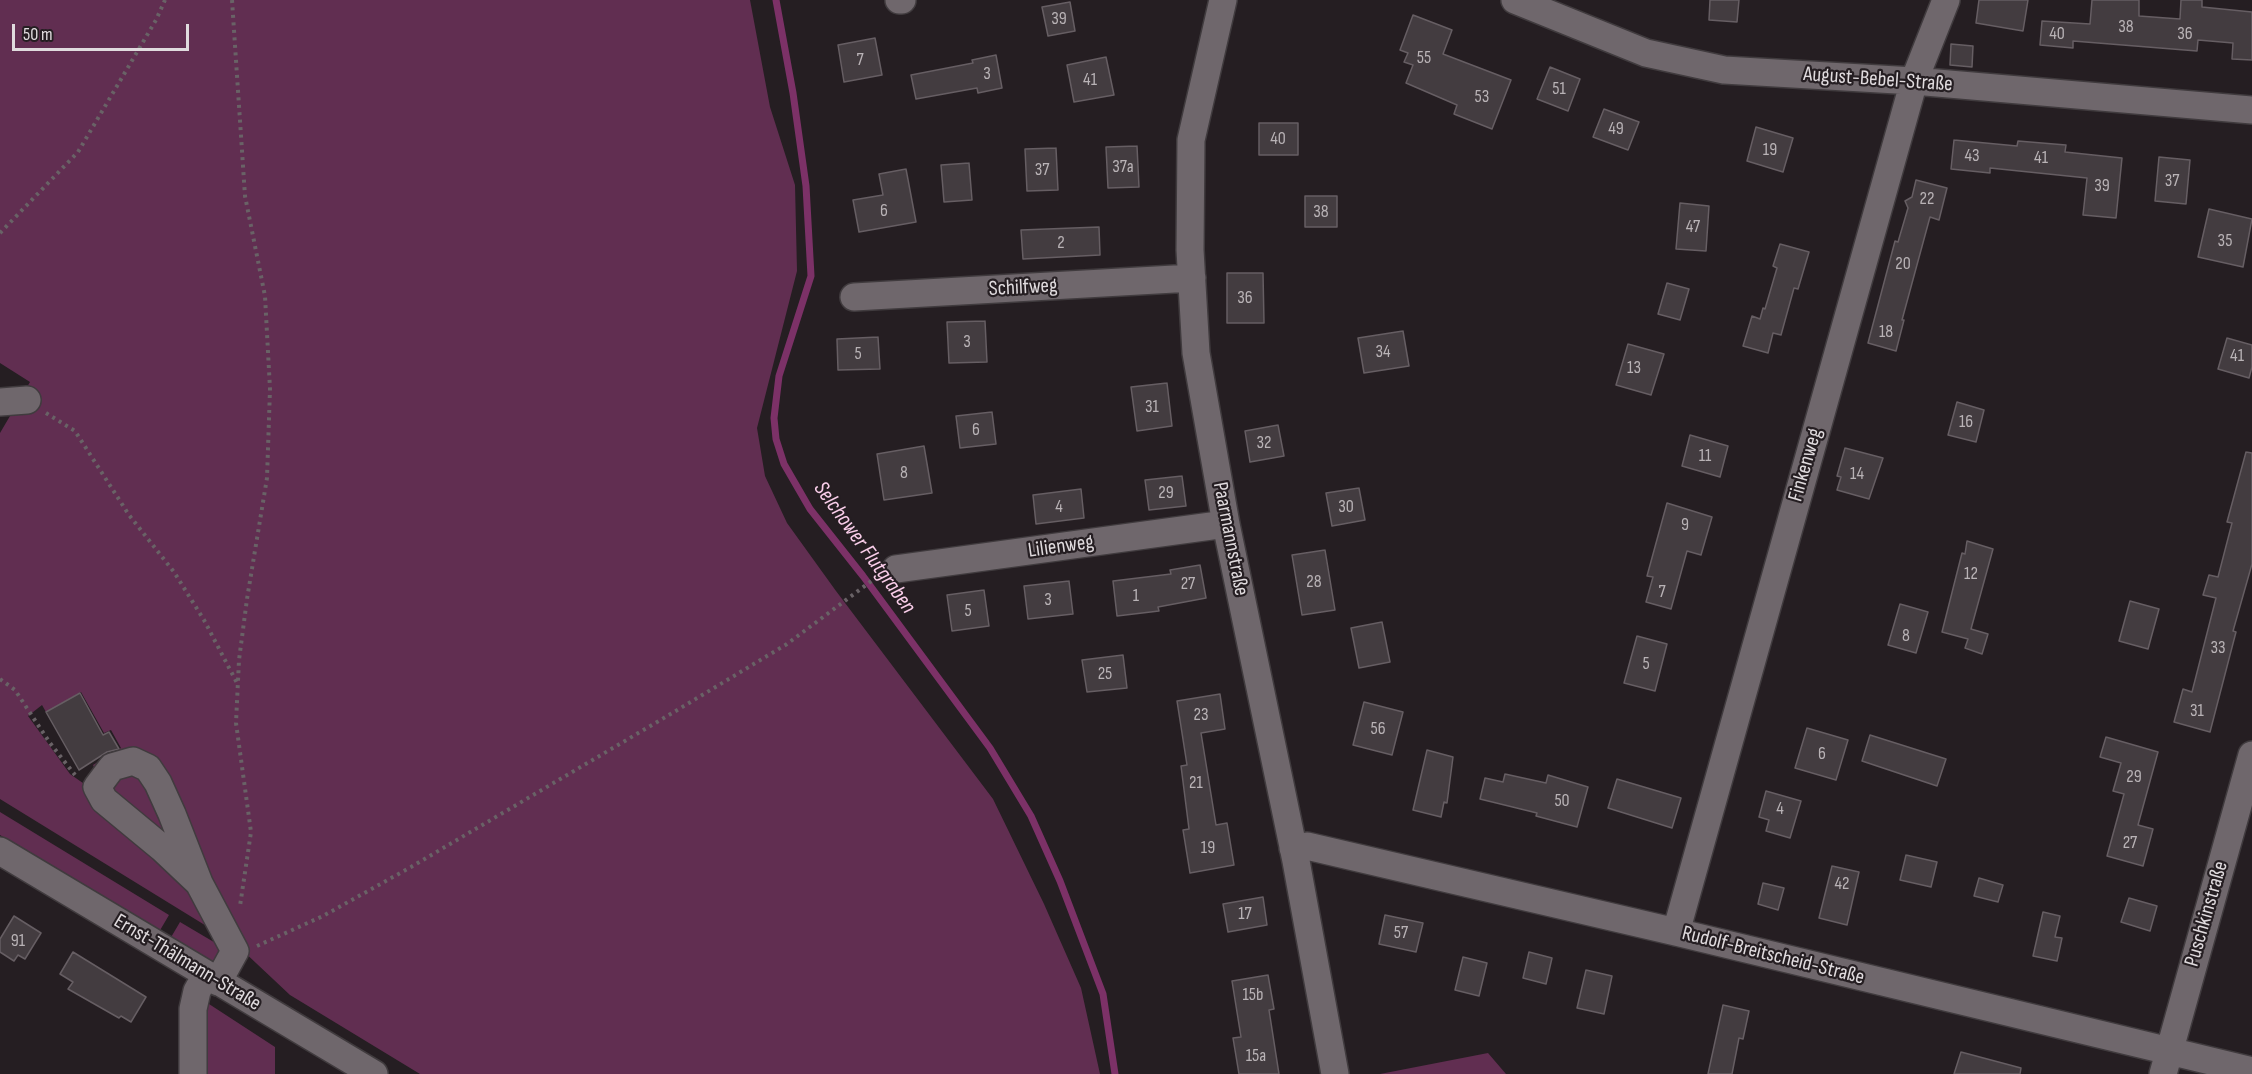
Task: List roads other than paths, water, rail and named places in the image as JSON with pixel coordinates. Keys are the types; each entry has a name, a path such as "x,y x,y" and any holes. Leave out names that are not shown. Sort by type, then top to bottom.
{"street":[{"name":"Paarmannstraße","path":"1223,0 1191,140 1192,278 1196,354 1226,524 1293,848 1335,1074"},
{"name":"August-Bebel-Straße","path":"1515,0 1646,53 1724,70 1914,81 2252,110"},
{"name":"Finkenweg","path":"1676,932 1914,81 1946,0"},
{"name":"Schilfweg","path":"854,297 1192,278"},
{"path":"0,402 27,400"},
{"name":"Lilienweg","path":"896,569 1226,524"},
{"name":"Puschkinstraße","path":"2166,1062 2252,755"},
{"path":"193,1074 193,1009 196,991 212,978 235,951 199,883 172,814 148,768 134,761 112,767 97,787 104,800 162,848 199,883"},
{"name":"Rudolf-Breitscheid-Straße","path":"1293,848 1307,846 1676,932 2166,1062 2252,1071"},
{"name":"Ernst-Thälmann-Straße","path":"0,851 374,1074"}],"waterway":[{"name":"Selchower Flutgraben","path":"776,0 793,93 806,186 811,276 779,376 774,418 776,439 784,464 810,509 863,576 990,748 1031,816 1060,881 1103,994 1115,1074"}]}
